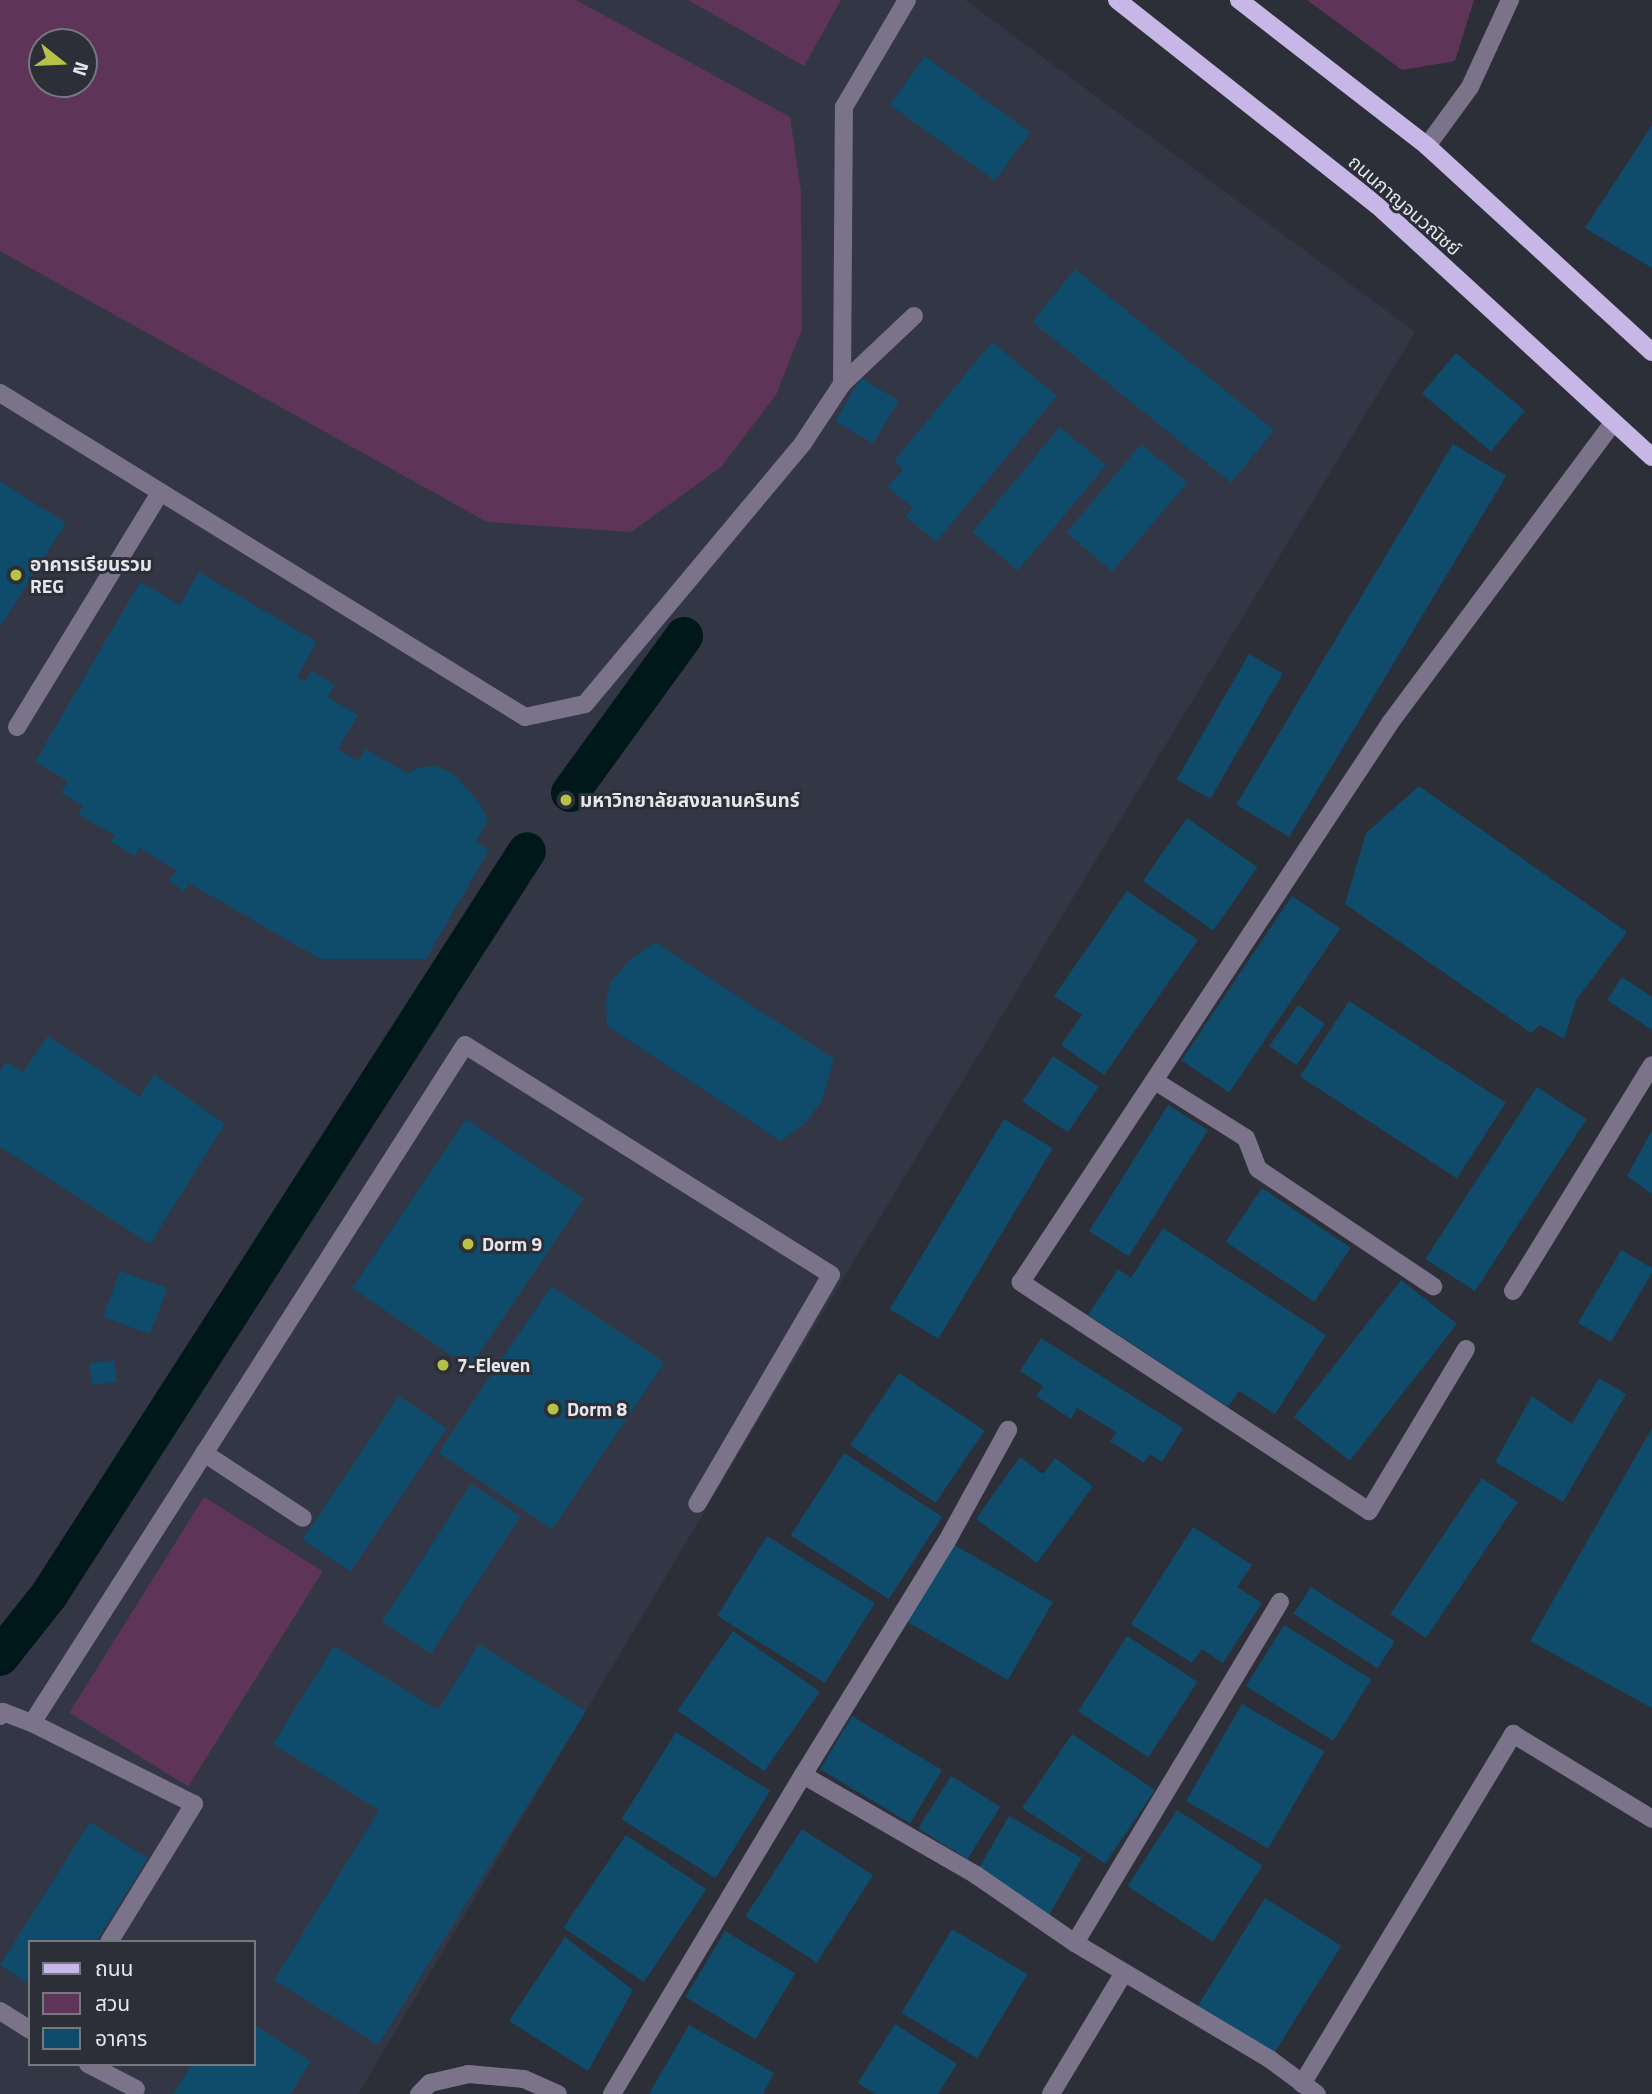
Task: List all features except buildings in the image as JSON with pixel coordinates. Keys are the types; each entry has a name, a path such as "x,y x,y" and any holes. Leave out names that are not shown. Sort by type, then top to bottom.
{"main road":[{"name":"ถนนกาญจนวณิชย์","path":"1117,0 1377,205 1652,457"},
{"path":"1239,0 1427,146 1652,352"}],"street":[{"path":"1427,146 1470,87 1510,0"},
{"path":"842,384 844,107 904,1"},
{"path":"0,393 525,717 585,704 803,443 842,384 914,316"},
{"path":"1466,1349 1369,1511 1021,1282 1390,723 1613,423"},
{"path":"17,727 160,493"},
{"path":"32,1723 465,1045 831,1275 697,1504"},
{"path":"1513,1292 1652,1065"},
{"path":"1155,1081 1246,1138 1258,1169 1433,1286"},
{"path":"612,2094 803,1774 947,1541 1008,1430"},
{"path":"204,1453 303,1518"},
{"path":"1075,1943 1280,1602"},
{"path":"0,1716 3,1712 32,1723 194,1804 110,1940"},
{"path":"803,1774 976,1875 1123,1974 1271,2060 1310,2089 1513,1734 1652,1819"},
{"path":"1051,2094 1123,1974"},
{"path":"0,2011 28,2029"},
{"path":"92,2066 136,2089"},
{"path":"419,2094 430,2083 468,2074 524,2079 558,2094"}],"shaded area":[{"name":"มหาวิทยาลัยสงขลานครินทร์","path":"0,0 965,0 1415,332 850,1267 358,2094 0,2094"}],"green space":[{"path":"0,0 576,0 790,117 801,192 802,329 776,395 721,467 631,532 487,522 0,251"},
{"path":"688,0 841,0 804,66"},
{"path":"1307,0 1474,0 1455,61 1402,70"},
{"path":"204,1497 323,1571 188,1787 69,1712"}],"waterway":[{"path":"570,793 684,636"},
{"path":"0,1657 49,1595 527,851"}],"place":[{"name":"อาคารเรียนรวม REG","path":"16,575"},
{"name":"มหาวิทยาลัยสงขลานครินทร์","path":"566,800"},
{"name":"Dorm 9","path":"468,1244"},
{"name":"7-Eleven","path":"443,1365"},
{"name":"Dorm 8","path":"553,1409"}]}
